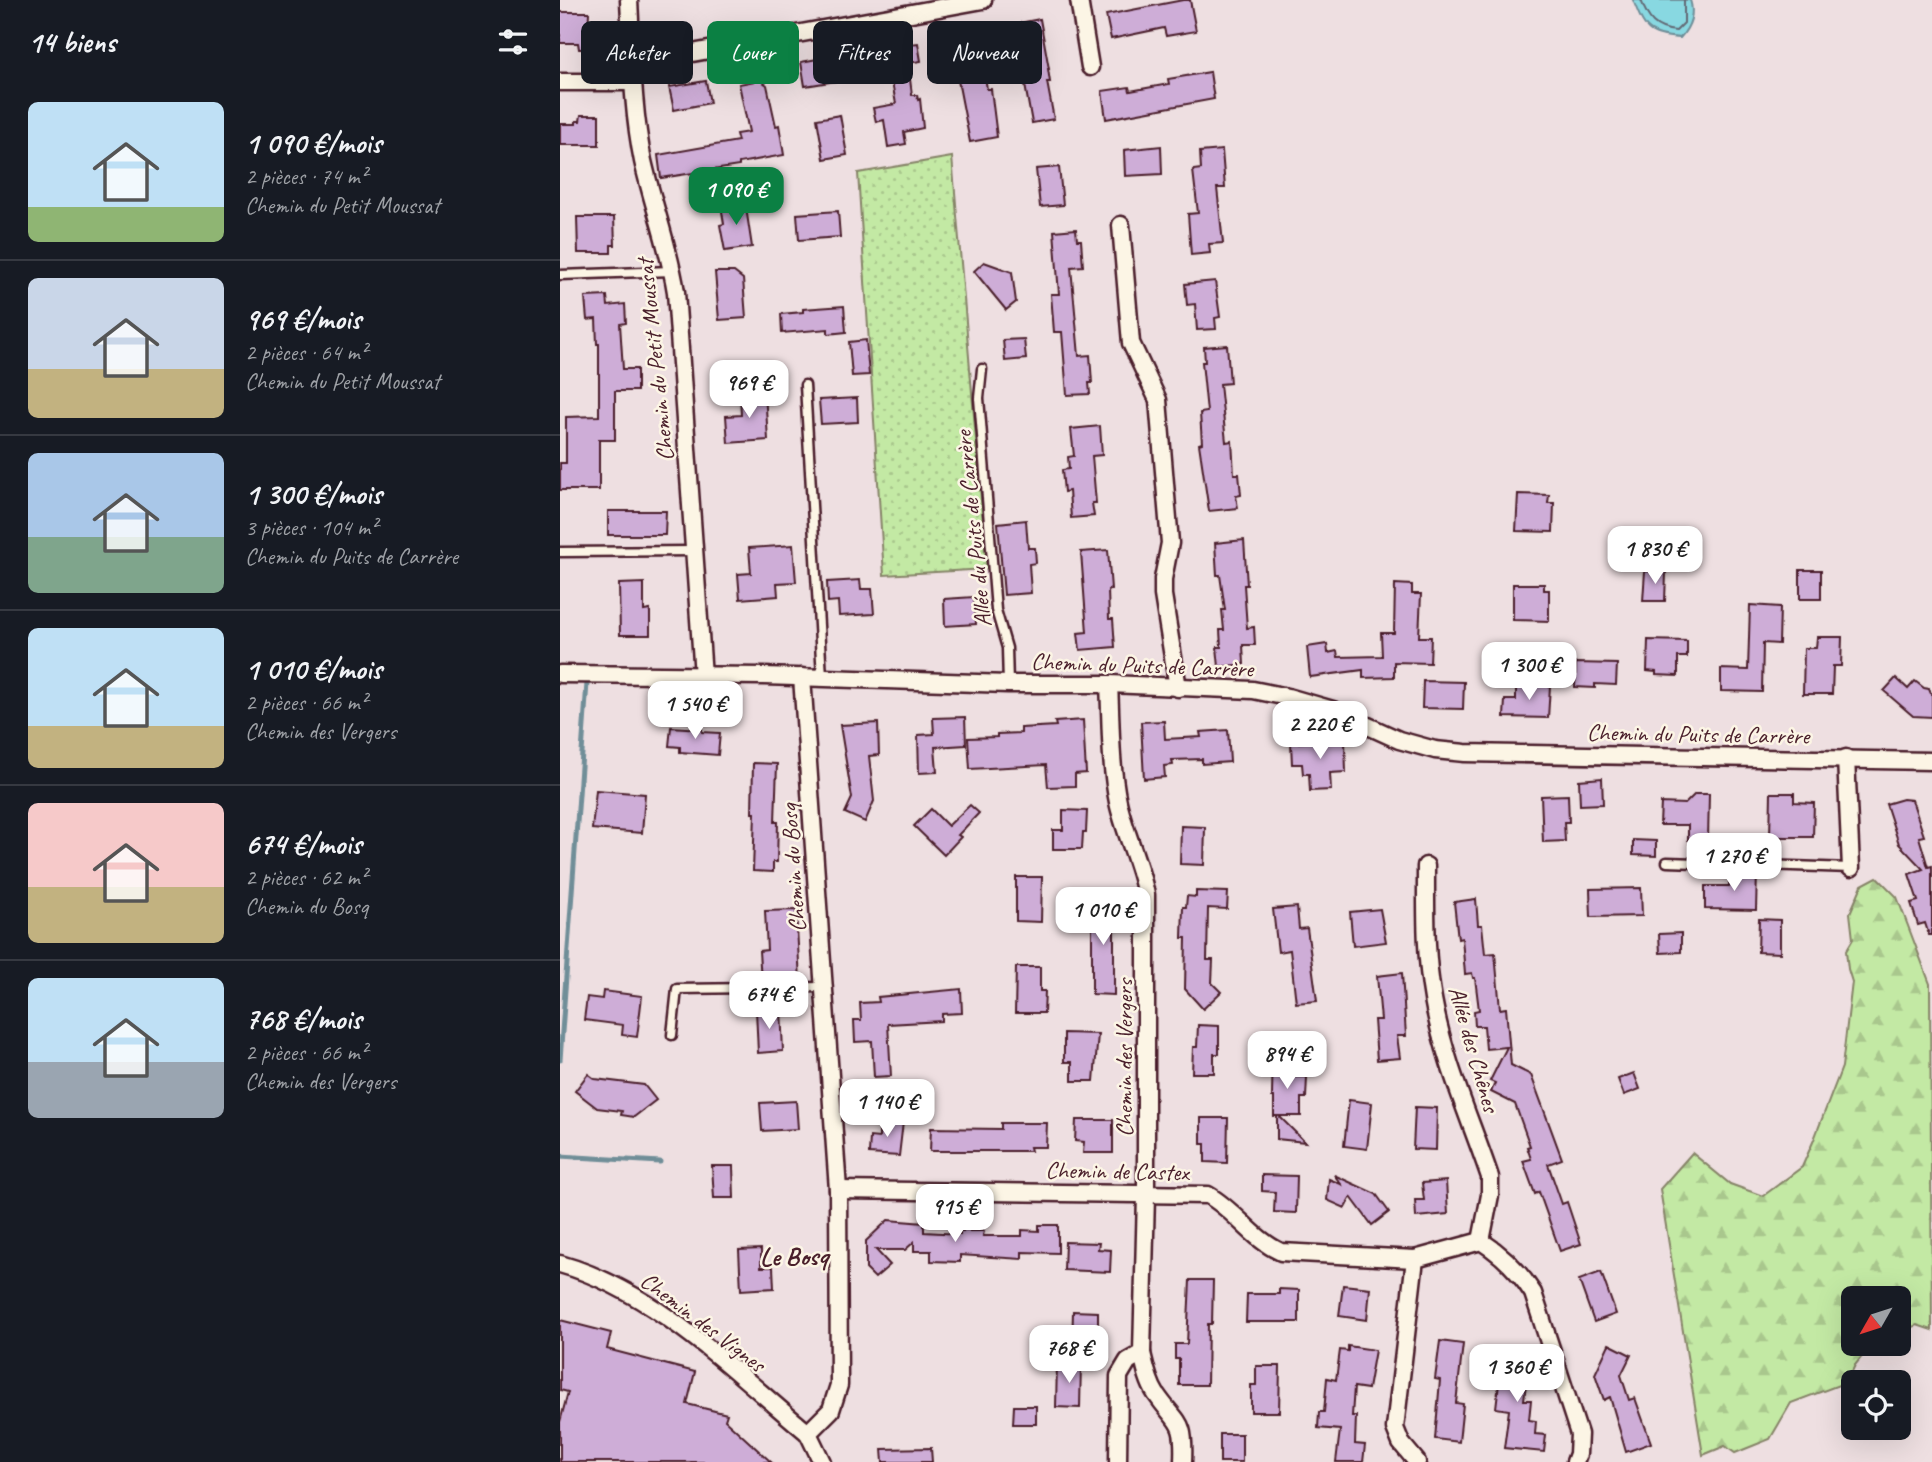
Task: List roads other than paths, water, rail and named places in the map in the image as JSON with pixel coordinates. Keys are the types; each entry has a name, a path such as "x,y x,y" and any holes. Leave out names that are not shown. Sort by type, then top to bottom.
{"street":[{"name":"Chemin du Petit Moussat","path":"629,0 630,21"},
{"path":"693,53 983,0"},
{"path":"1079,0 1090,67"},
{"path":"560,82 581,82"},
{"name":"Chemin du Petit Moussat","path":"633,84 644,163 673,271 703,676"},
{"path":"1121,225 1132,343 1158,400 1170,543 1163,579 1163,595 1178,688"},
{"name":"Chemin du Puits de Carrère","path":"560,674 822,677 1253,690 1333,710 1399,740 1434,750 1465,753 1932,761"},
{"name":"Chemin du Bosq","path":"802,677 838,1190 839,1385 831,1410 808,1433"},
{"name":"Chemin des Vergers","path":"1109,684 1114,772 1119,805 1138,860 1146,895 1146,1195 1142,1353 1154,1392 1180,1422 1184,1437 1183,1462"},
{"path":"1846,758 1851,868"},
{"name":"Allée des Chênes","path":"1426,866 1425,942 1433,1000 1450,1067 1490,1177 1490,1195 1480,1241"},
{"name":"Chemin de Castex","path":"838,1190 1209,1195 1220,1202 1266,1246 1281,1252 1415,1259 1480,1241"},
{"path":"1480,1241 1498,1252 1520,1273 1533,1293 1579,1434 1578,1454 1574,1462"},
{"path":"1409,1459 1395,1428 1415,1259"},
{"name":"Chemin des Vignes","path":"560,1264 610,1282 645,1302 695,1339 808,1433"},
{"path":"1118,1462 1119,1376 1128,1361 1142,1353"},
{"path":"808,1433 822,1462"}],"lane":[{"path":"560,275 673,271"},
{"name":"Allée du Puits de Carrère","path":"982,369 979,398 996,610 1007,648 1008,684"},
{"path":"804,385 822,677"},
{"path":"560,552 694,551"},
{"path":"1667,862 1851,868"},
{"path":"672,1035 677,989 824,988"}],"water":[{"path":"1633,0 1690,0 1692,16 1689,25 1680,38 1654,33 1644,24"}],"waterway":[{"path":"560,1060 587,683"},
{"path":"560,1156 660,1162"}],"district":[{"name":"Le Bosq","path":"794,1256"}]}
